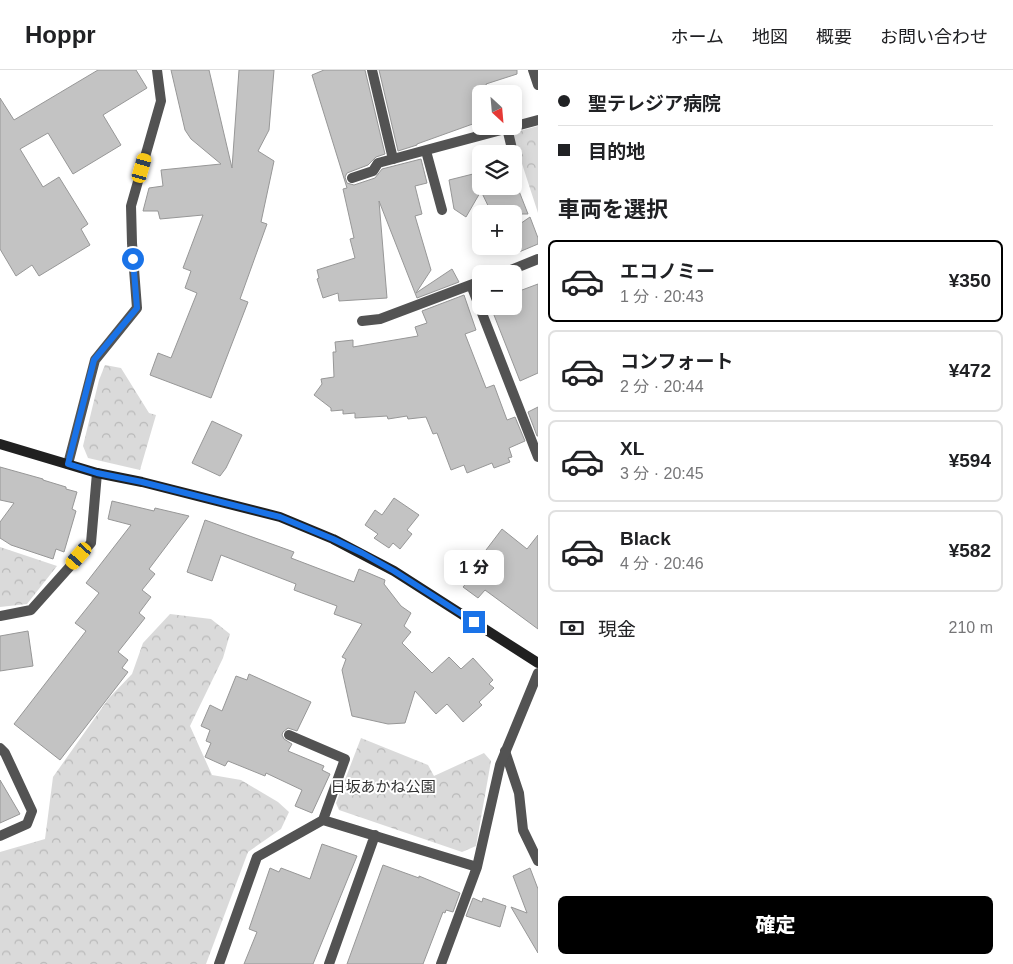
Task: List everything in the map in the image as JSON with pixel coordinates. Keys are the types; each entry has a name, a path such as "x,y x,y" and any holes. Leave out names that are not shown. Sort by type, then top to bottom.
{"street":[{"path":"68,464 94,360 137,308 131,206 161,102 157,70"},
{"path":"372,70 394,159"},
{"path":"533,70 538,85"},
{"path":"522,124 538,120"},
{"path":"352,178 373,171 378,163 481,135"},
{"path":"426,150 442,210"},
{"path":"522,265 538,259"},
{"path":"362,322 380,319 472,284"},
{"path":"487,315 538,457"},
{"path":"0,444 97,473 142,482 280,517 333,539 394,571 538,663"},
{"path":"0,616 32,610 91,543 97,473"},
{"path":"441,964 477,867 504,751 538,673"},
{"path":"219,964 257,857 323,820 345,759 289,735"},
{"path":"0,748 5,754 32,810 27,824 0,836"},
{"path":"504,751 520,793 523,830 538,861"},
{"path":"323,820 477,867"},
{"path":"328,964 375,835"}],"green space":[{"path":"538,126 538,213 522,164 522,145 516,145 513,135 522,135 522,130"},
{"path":"105,365 121,368 149,413 156,415 140,470 88,458 83,446 99,380"},
{"path":"0,547 57,566 27,604 0,607"},
{"path":"170,614 211,619 230,634 223,658 190,726 212,775 241,780 278,802 289,812 281,829 248,852 206,964 0,964 0,852 45,839 53,777 109,698 132,674 143,643"},
{"name":"日坂あかね公園","path":"361,738 428,765 434,776 484,753 491,761 476,846 462,852 339,810 336,803"}],"building":[{"path":"98,70 136,70 147,88 103,115 121,145 73,174 48,133 20,149 43,187 59,177 88,224 81,229 90,245 39,276 32,265 16,276 0,249 0,98 14,120"},
{"path":"171,70 209,70 232,168 239,70 274,70 269,130 258,151 274,161 261,222 267,224 240,299 248,302 211,398 150,375 158,353 171,358 197,293 185,288 191,271 183,268 203,215 160,219 158,211 143,211 149,188 163,186 161,170 221,164 191,139 185,130"},
{"path":"324,70 365,70 385,154 376,157 368,165 347,173 345,177 347,183 354,185 375,178 382,169 421,159 427,183 415,186 422,214 415,216 431,270 416,293 452,269 459,282 417,298 379,201 387,298 339,301 338,293 323,298 317,279 319,278 317,270 355,258 350,239 354,238 343,189 347,188 312,75"},
{"path":"379,70 517,70 517,74 486,85 472,85 472,124 398,151"},
{"path":"472,174 472,195 479,195 466,217 454,209 449,180"},
{"path":"483,195 521,195 528,214 522,214 522,205 488,205"},
{"path":"530,217 538,238 538,244 522,251 522,222"},
{"path":"538,284 538,373 520,381 494,315 522,315 522,290"},
{"path":"464,295 476,330 465,334 486,388 494,385 507,420 515,417 525,441 509,448 512,457 508,458 510,462 494,468 492,463 467,473 464,465 451,470 437,433 433,434 426,417 408,419 407,416 388,419 387,416 355,418 355,413 343,414 343,410 331,411 331,408 314,395 322,384 321,379 334,377 333,352 336,352 335,342 353,340 353,347 418,336 415,327 427,323 422,311"},
{"path":"538,407 538,436 537,436 528,412"},
{"path":"212,421 242,435 226,468 220,476 192,463"},
{"path":"0,467 43,479 77,492 72,509 76,511 64,552 56,549 53,559 11,545 0,538 0,522 14,503 0,500"},
{"path":"394,498 419,515 407,530 412,534 400,549 393,543 389,548 374,538 378,534 365,525 375,510 382,515"},
{"path":"112,501 154,511 155,508 189,516 149,569 155,574 142,590 151,597 139,613 145,618 118,652 128,660 122,668 128,672 60,760 14,724 86,631 75,623 99,593 86,583 131,525 108,519"},
{"path":"205,520 294,552 291,558 354,582 359,569 385,580 384,584 401,606 411,613 404,626 411,632 402,643 432,673 449,657 461,669 473,658 493,680 489,684 494,688 479,702 482,705 463,722 447,704 436,714 415,691 405,723 388,724 352,716 342,670 346,659 342,657 362,624 334,614 337,606 294,590 296,584 221,555 212,581 187,572"},
{"path":"502,529 527,549 538,535 538,629 485,590 478,598 463,587 471,578 467,575"},
{"path":"28,631 33,666 0,671 0,636"},
{"path":"249,674 311,702 297,731 288,728 282,735 284,739 292,744 288,751 324,766 322,770 330,774 312,813 295,806 302,790 266,773 265,776 228,761 225,766 205,757 211,743 206,741 210,730 201,726 210,705 222,711 236,676 247,680"},
{"path":"0,780 20,814 0,823"},
{"path":"322,844 357,856 313,964 244,964 257,932 249,929 270,868 279,872 281,868 310,879"},
{"path":"383,865 419,878 419,876 460,893 453,912 446,910 445,913 443,912 423,964 347,964"},
{"path":"530,868 538,889 538,953 511,907 527,913 513,876"},
{"path":"473,898 482,902 483,898 506,906 500,927 466,916"}],"route":[{"path":"133,259 137,308 94,360 81,419 68,464 97,473 142,482 280,517 362,553 474,622"}]}
